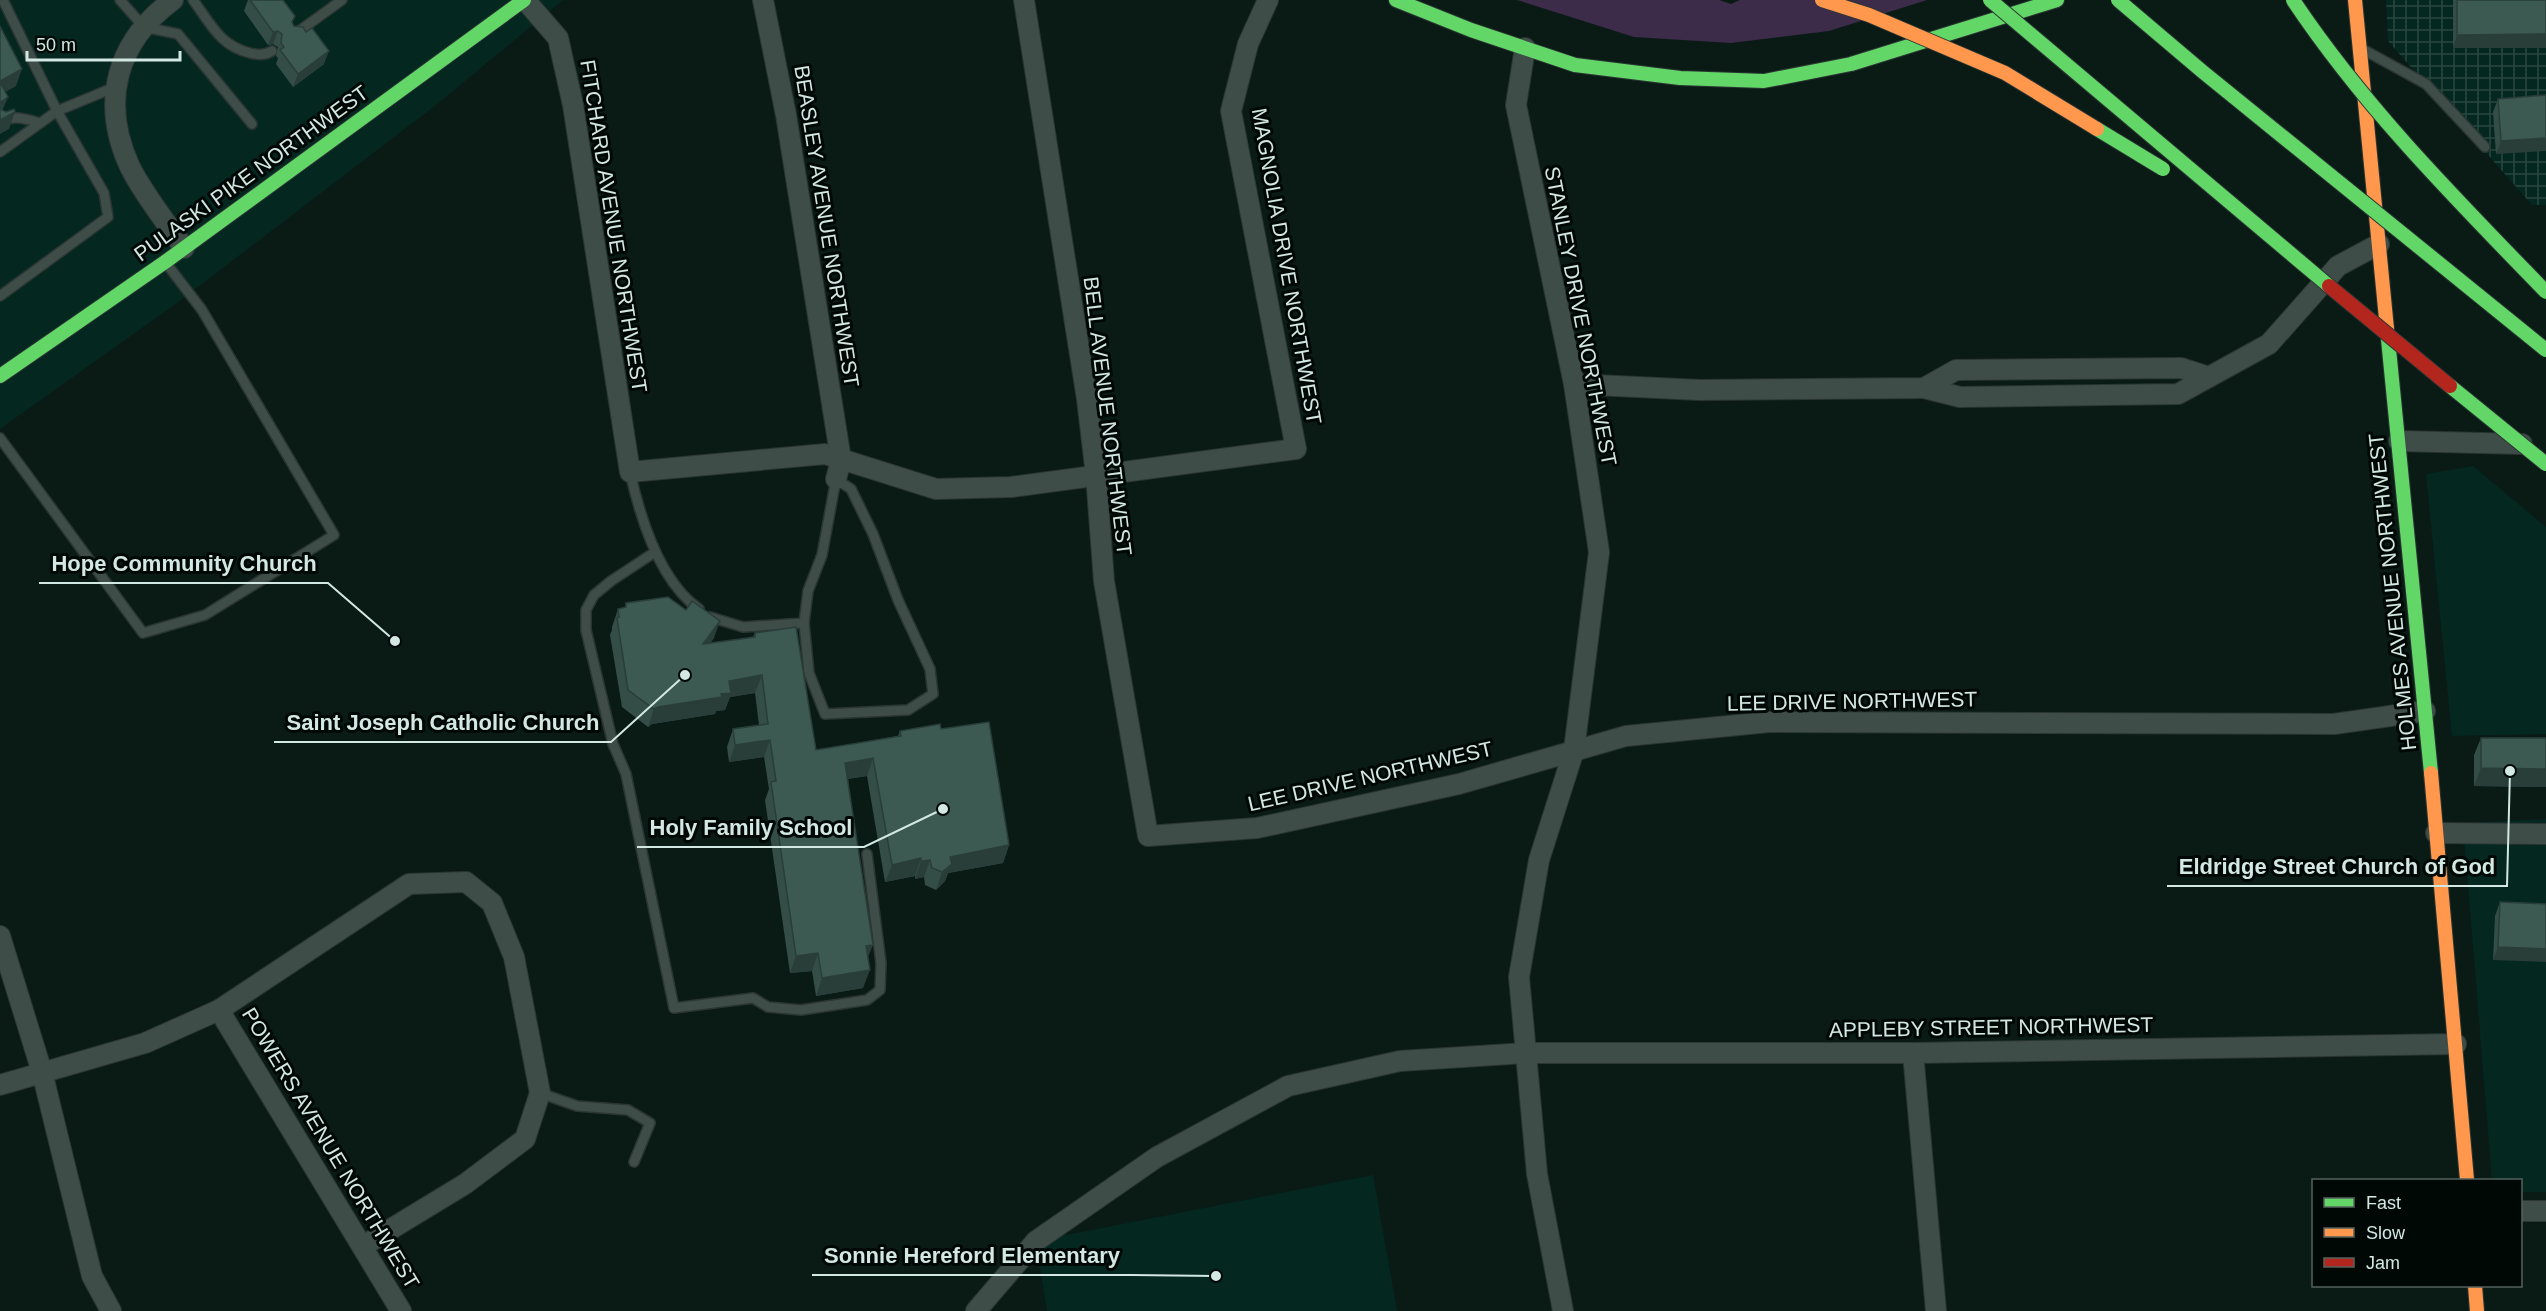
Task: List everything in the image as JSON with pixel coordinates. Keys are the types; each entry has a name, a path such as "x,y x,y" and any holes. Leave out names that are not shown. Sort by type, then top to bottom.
{"main road":[{"name":"PULASKI PIKE NORTHWEST","path":"0,376 165,262 524,0"},
{"path":"1396,0 1575,65 1680,78 1764,81 1851,64 2057,0"},
{"path":"1822,0 1869,15 2005,73 2172,175"},
{"path":"1990,0 2280,246 2546,464"},
{"path":"2118,0 2203,72 2546,350"},
{"path":"2293,0 2315,36 2407,150 2546,292"},
{"name":"HOLMES AVENUE NORTHWEST","path":"2355,0 2425,711 2467,1179"},
{"path":"2191,188 2280,246"},
{"path":"2475,1287 2477,1311"}],"street":[{"path":"173,0 157,12 133,41 115,87 115,124 131,168 184,248"},
{"name":"FITCHARD AVENUE NORTHWEST","path":"524,0 558,38 573,105 630,472"},
{"name":"BEASLEY AVENUE NORTHWEST","path":"763,0 788,126 841,460"},
{"name":"BELL AVENUE NORTHWEST","path":"1024,0 1087,399 1096,475 1104,581 1148,836"},
{"name":"MAGNOLIA DRIVE NORTHWEST","path":"630,472 825,454 936,489 1011,487 1296,449 1231,111 1248,44 1268,0"},
{"name":"STANLEY DRIVE NORTHWEST","path":"1525,48 1516,105 1574,384 1599,552 1574,750 1539,860 1519,977 1537,1174 1563,1311"},
{"path":"1574,384 1700,390 1924,388 1960,397 2178,394 2269,344 2338,266 2379,244"},
{"path":"1924,388 1956,370 2181,368 2209,377"},
{"path":"2399,441 2546,445"},
{"path":"836,479 841,460"},
{"name":"LEE DRIVE NORTHWEST","path":"1148,836 1257,828 1459,784 1626,736 1769,722 2334,724 2425,711"},
{"path":"2436,833 2546,834"},
{"path":"0,1085 146,1043 219,1010 409,884 466,882 492,903 514,957 540,1093 525,1139 465,1184 363,1246"},
{"path":"0,936 42,1072 92,1276 111,1311"},
{"name":"POWERS AVENUE NORTHWEST","path":"219,1010 401,1311"},
{"name":"APPLEBY STREET NORTHWEST","path":"976,1311 1036,1241 1157,1157 1288,1086 1400,1061 1527,1053 1913,1053 2456,1044"},
{"path":"1913,1053 1936,1311"},
{"path":"2522,1211 2546,1211"}],"lane":[{"path":"0,296 108,218 104,193 57,111 3,0"},
{"path":"120,0 144,27 178,34 252,124"},
{"path":"193,0 224,43 235,50 255,55 273,51"},
{"path":"294,35 342,0"},
{"path":"2360,47 2426,84 2485,147"},
{"path":"0,152 57,111 115,87"},
{"path":"0,123 7,118 15,118 40,123"},
{"path":"0,438 143,633 205,615 334,534 202,310 165,262"},
{"path":"630,472 638,511 655,552 675,583 694,605 715,620 743,627 804,623"},
{"path":"836,479 851,489 873,534 898,600 930,669 933,694 908,710 825,714 809,673 804,623 808,591 822,555 836,479"},
{"path":"655,552 594,595 586,610 586,630 613,744 626,774 674,1008 753,998 768,1007 801,1010 867,1000 880,990 881,963 867,854"},
{"path":"540,1093 577,1106 628,1110 650,1123 634,1162"}],"shaded area":[{"path":"0,0 563,0 436,105 177,303 0,429"},
{"path":"1517,0 1719,0 1731,4 1740,0 1927,0 1829,31 1731,43 1634,37"},
{"path":"2386,0 2546,0 2546,205 2532,205 2388,41"},
{"path":"2473,466 2546,527 2546,734 2452,736 2426,474"},
{"path":"2546,819 2546,1192 2522,1192 2522,1179 2492,1179 2463,823"},
{"path":"1373,1175 1397,1311 1047,1311 1036,1241"}],"building":[{"path":"250,0 283,0 295,16 292,22 294,26 303,27 306,32 312,28 329,51 298,74 280,50 284,47 281,43 282,34 278,31 273,32"},
{"path":"2457,0 2546,0 2546,34 2457,35"},
{"path":"0,26 22,69 0,81"},
{"path":"0,82 8,97 1,102 0,109"},
{"path":"2546,95 2546,138 2501,141 2498,99"},
{"path":"0,109 6,112 14,109 15,112 0,120"},
{"path":"668,597 686,610 692,601 720,621 703,644 755,637 755,633 796,627 816,750 901,736 900,731 940,724 941,729 989,722 1009,845 950,857 952,864 942,872 932,868 930,860 921,861 921,858 892,865 873,758 845,763 873,945 866,946 870,970 822,978 818,953 796,956 771,782 776,781 770,740 735,745 733,729 768,724 762,675 729,681 731,693 721,694 722,697 654,709 628,690 617,618 619,617 618,609 626,607 626,603"},
{"path":"2481,738 2546,738 2546,769 2481,768"},
{"path":"2500,902 2546,904 2546,949 2498,947"}],"traffic: fast":[{"path":"0,376 165,262 524,0"},
{"path":"1396,0 1471,30 1575,65 1680,78 1764,81 1851,64 2057,0"},
{"path":"1990,0 2329,286"},
{"path":"2118,0 2203,72 2546,350"},
{"path":"2293,0 2350,78 2413,152 2546,292"},
{"path":"2097,129 2163,169"},
{"path":"2387,329 2431,773"},
{"path":"2450,386 2546,464"}],"traffic: slow":[{"path":"1822,0 1869,15 2005,73 2097,129"},
{"path":"2355,0 2387,329"},
{"path":"2431,773 2467,1179"},
{"path":"2475,1287 2477,1311"}],"traffic: jam":[{"path":"2329,286 2450,386"}],"place":[{"name":"Hope Community Church","path":"395,641"},
{"name":"Saint Joseph Catholic Church","path":"685,675"},
{"name":"Eldridge Street Church of God","path":"2510,771"},
{"name":"Holy Family School","path":"943,809"},
{"name":"Sonnie Hereford Elementary","path":"1216,1276"}]}
